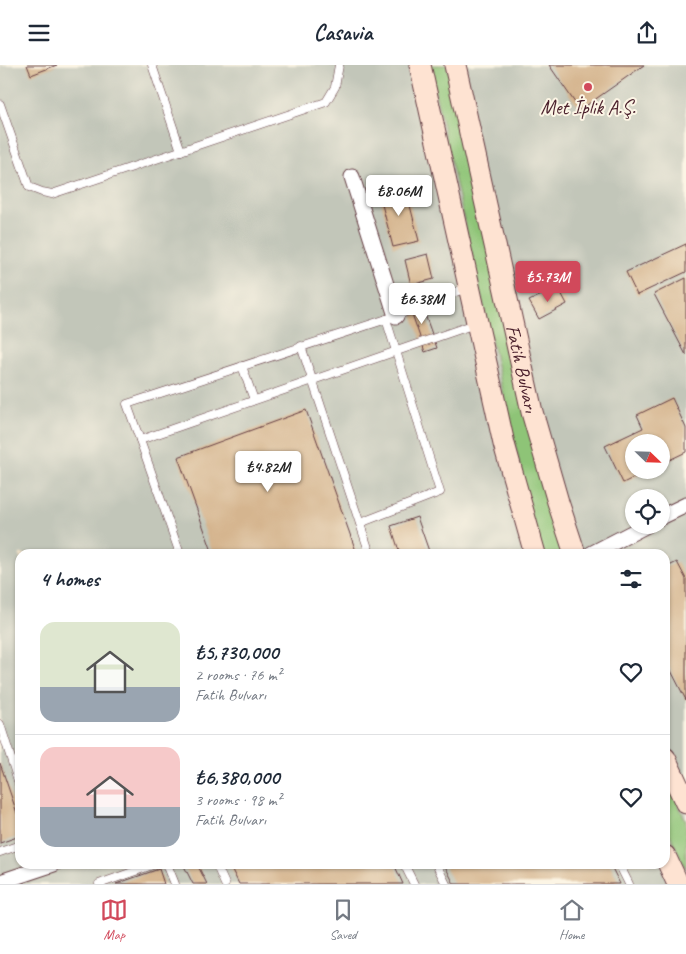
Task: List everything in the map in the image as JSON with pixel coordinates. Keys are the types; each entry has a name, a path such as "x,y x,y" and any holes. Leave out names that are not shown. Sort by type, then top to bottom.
{"main road":[{"name":"Fatih Bulvarı","path":"420,65 504,444 534,549"},
{"name":"Fatih Bulvarı","path":"455,65 532,412 573,549"},
{"path":"670,769 686,803"},
{"path":"670,866 678,884"}],"street":[{"path":"352,177 391,317"},
{"path":"670,513 686,505"},
{"path":"601,549 630,534"},
{"path":"0,882 37,869"}],"lane":[{"path":"152,65 182,151"},
{"path":"0,104 29,187 52,194 326,103 335,87 339,65"},
{"path":"178,549 127,404 391,317 470,286"},
{"path":"360,523 440,492 395,351 391,317"},
{"path":"140,440 477,323"},
{"path":"301,347 368,549"},
{"path":"242,366 254,400"},
{"path":"0,724 15,771"},
{"path":"0,852 15,847"},
{"path":"98,884 141,869"},
{"path":"169,869 175,884"},
{"path":"218,869 225,884"},
{"path":"406,869 414,884"},
{"path":"438,869 446,884"},
{"path":"622,869 629,884"}],"shaded area":[{"path":"0,65 686,65 686,884 0,884"}],"green space":[{"path":"429,65 447,65 566,549 541,549 534,528"},
{"path":"670,787 686,821 686,869 670,835"}],"building":[{"path":"27,65 57,65 31,75"},
{"name":"Met İplik A.Ş.","path":"549,65 644,65 580,110"},
{"path":"405,186 419,241 393,247 379,193"},
{"path":"686,244 686,272 637,295 626,272"},
{"path":"428,254 434,279 411,285 405,260"},
{"path":"686,278 686,355 654,294"},
{"path":"558,287 567,304 539,319 529,301"},
{"path":"419,298 437,348 425,352 408,302"},
{"path":"672,398 686,428 686,452 670,460 670,434 630,434 643,428 637,415"},
{"path":"306,410 355,549 211,549 178,457"},
{"path":"625,437 625,479 631,479 623,483 605,446"},
{"path":"417,517 428,549 398,549 391,526"},
{"path":"677,562 686,579 686,700 670,669 670,566"},
{"path":"0,763 15,807 15,838 0,843"},
{"path":"159,869 164,884 116,884"},
{"path":"186,869 200,869 207,884 193,884"},
{"path":"232,869 396,869 403,884 239,884"},
{"path":"446,869 612,869 620,884 454,884"}],"place":[{"name":"Met İplik A.Ş.","path":"588,87"}]}
